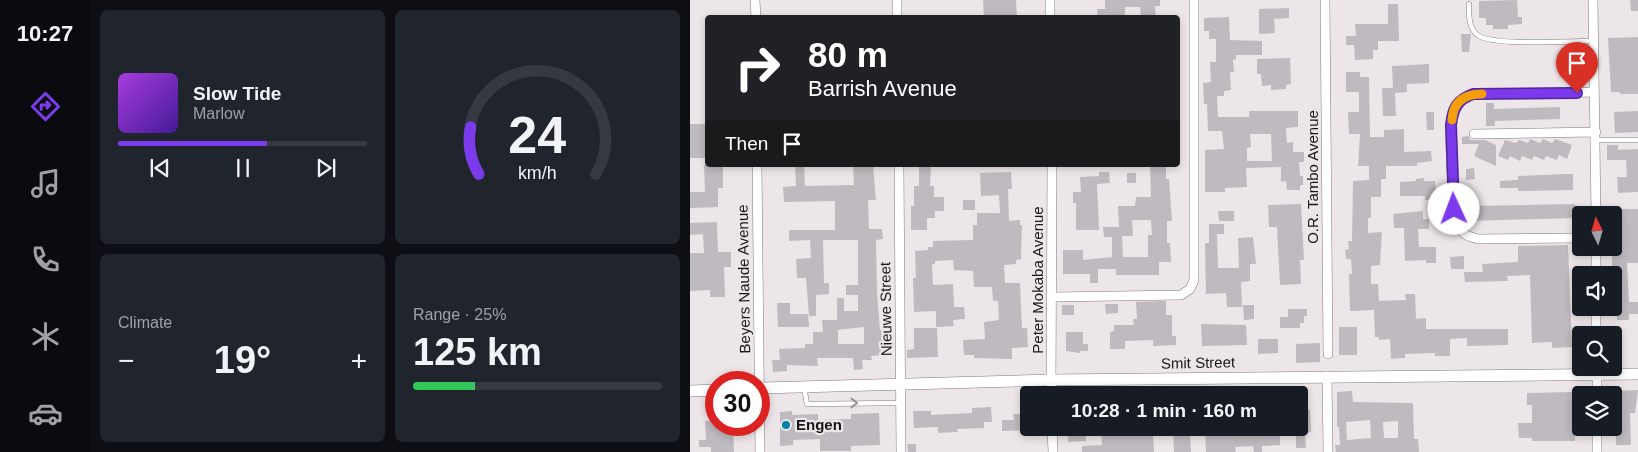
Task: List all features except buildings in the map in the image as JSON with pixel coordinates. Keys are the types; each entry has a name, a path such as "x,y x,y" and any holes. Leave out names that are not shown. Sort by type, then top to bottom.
{"street":[{"path":"755,0 756,15"},
{"path":"897,0 897,15"},
{"path":"1050,0 1050,15"},
{"path":"1053,297 1181,295 1190,289 1194,280 1194,0"},
{"name":"O.R. Tambo Avenue","path":"1326,0 1328,354"},
{"path":"1593,0 1596,206"},
{"path":"1572,238 1478,239 1468,236 1459,229 1454,209 1452,113 1462,98 1473,94 1594,92"},
{"path":"1474,134 1596,136"},
{"name":"Beyers Naude Avenue","path":"757,167 759,371"},
{"name":"Nieuwe Street","path":"899,167 901,452"},
{"name":"Peter Mokaba Avenue","path":"1051,386 1052,167"},
{"name":"Smit Street","path":"770,388 1051,380 1572,371"},
{"name":"Smit Street","path":"1622,373 1638,374"},
{"path":"1327,376 1328,452"},
{"path":"690,391 705,390"},
{"name":"Beyers Naude Avenue","path":"760,436 760,452"},
{"path":"1052,436 1053,452"},
{"path":"1597,436 1597,452"}],"lane":[{"path":"1468,4 1472,29 1478,35 1487,39 1594,41"},
{"path":"1596,136 1638,140"},
{"path":"804,387 805,402 807,404 901,403"}],"slow traffic":[{"path":"1452,120 1452,113 1456,104 1462,98 1473,94 1482,94"}],"place":[{"name":"Engen","path":"786,425"}],"route":[{"path":"1454,209 1451,125 1452,113 1456,104 1462,98 1473,94 1577,93"}]}
